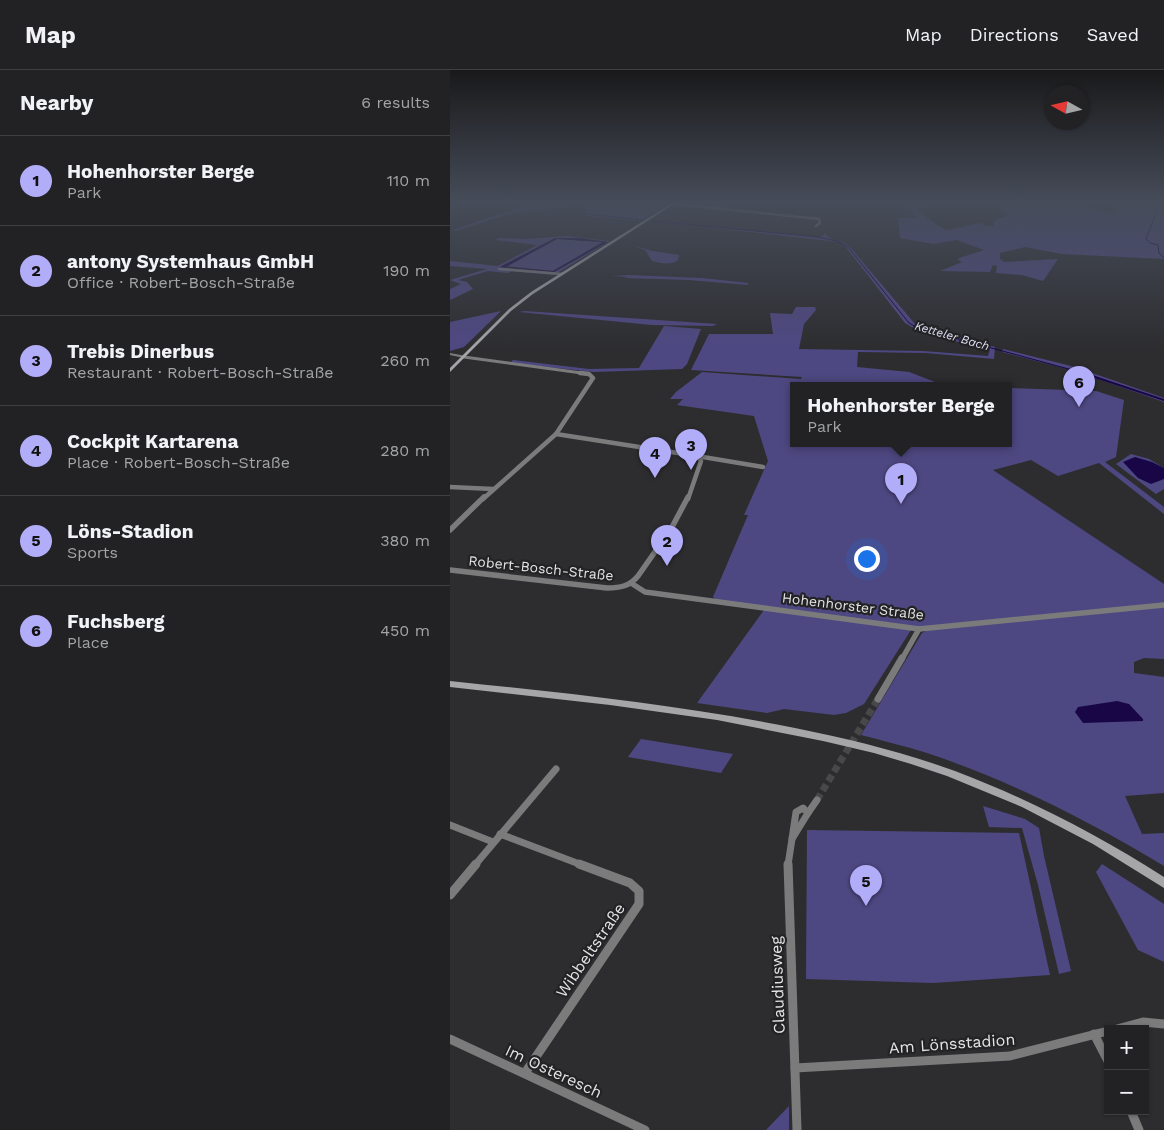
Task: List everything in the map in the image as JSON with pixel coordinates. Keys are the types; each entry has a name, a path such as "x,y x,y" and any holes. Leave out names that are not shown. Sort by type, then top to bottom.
{"main road":[{"path":"450,371 510,310 532,293 600,250"},
{"path":"450,684 680,713 804,734 876,750 975,783 1060,821 1164,883"}],"street":[{"path":"499,268 562,274"},
{"path":"450,354 586,373 593,376 556,434 493,488 450,530"},
{"path":"556,434 763,467"},
{"name":"Robert-Bosch-Straße","path":"450,570 607,588 616,588 631,583 665,539 690,495 701,461 697,456"},
{"path":"450,487 493,488"},
{"name":"Hohenhorster Straße","path":"631,583 645,592 919,629 1164,605"},
{"path":"878,700 919,629"},
{"path":"450,895 556,769"},
{"name":"Claudiusweg","path":"797,1130 788,857 796,812 803,808 808,814 817,800"},
{"path":"450,825 493,842"},
{"name":"Wibbeltstraße","path":"500,834 630,883 638,891 639,904 634,915 525,1073"},
{"path":"1132,1025 1143,1022 1164,1024"},
{"name":"Am Lönsstadion","path":"795,1068 1010,1056 1104,1032"},
{"path":"1094,1034 1104,1053"},
{"name":"Im Osteresch","path":"450,1039 645,1130"},
{"path":"1133,1115 1139,1130"}],"shaded area":[{"path":"527,250 531,250 500,267 554,272 594,250 554,275 488,271 458,280 467,282 473,289 450,300 450,289 461,284 450,280 487,269 450,266 450,261 498,266"},
{"path":"531,250 536,250 506,267 553,271 588,250 593,250 554,272 500,267"},
{"path":"535,250 588,250 553,271 505,266"},
{"path":"645,250 679,255 678,260 675,262 662,263 652,261"},
{"path":"848,250 853,250 916,325 995,347 994,359 926,353 858,352 857,367 909,372 935,382 790,382 790,447 1012,447 1012,388 1096,391 1124,400 1116,457 1105,462 1164,507 1164,514 1099,463 1058,476 1031,460 993,470 1164,584 1164,603 918,627 716,600 713,597 748,515 744,515 768,461 754,416 677,405 683,399 670,399 702,372 801,379 802,377 691,370 709,334 773,334 770,313 792,314 796,307 815,307 816,310 804,324 799,349 923,351 988,356 990,349 935,336 905,323"},
{"path":"983,250 1011,250 1000,253 1000,259 1004,262 1058,259 1043,281 1022,275 996,273 997,266 993,265 990,272 940,271 962,262 958,260 959,258"},
{"path":"1043,250 1164,250 1164,259 1062,254"},
{"path":"612,276 702,278 748,283 748,285"},
{"path":"501,311 464,347 450,351 450,322"},
{"path":"519,312 717,324 713,326 652,325"},
{"path":"664,326 701,329 687,364 682,369 594,372 510,363 513,360 589,369 639,368"},
{"path":"1003,349 1075,367 1164,398 1164,402 1075,371 1002,352"},
{"path":"1131,454 1149,459 1164,468 1164,489 1156,494 1116,464"},
{"path":"1135,457 1164,468 1164,479 1151,484 1138,478 1123,462"},
{"path":"1164,607 1164,659 1144,658 1134,662 1134,673 1164,677 1164,793 1125,796 1142,834 1164,833 1164,866 1107,833 1049,803 989,776 927,753 861,735 922,633 928,630"},
{"path":"764,610 911,630 864,704 846,713 834,715 784,709 767,713 697,703"},
{"path":"1117,701 1129,704 1143,721 1083,723 1075,712 1078,707"},
{"path":"641,739 733,754 721,773 628,757"},
{"path":"983,806 1025,819 1039,828 1071,971 1059,974 1038,885 1022,828 989,827"},
{"path":"807,830 1019,833 1050,975 933,983 806,979"},
{"path":"1102,864 1164,904 1164,962 1138,950 1096,872"},
{"path":"789,1106 789,1130 766,1130"}],"waterway":[{"name":"Ketteler Bach","path":"851,250 909,323 918,328 1087,374"},
{"path":"1159,250 1164,258"},
{"name":"Ketteler Bach","path":"1083,373 1164,400"}],"tunnel":[{"path":"817,800 878,699"}],"place":[{"name":"Fuchsberg","path":"1079,407"},
{"name":"Trebis Dinerbus","path":"691,470"},
{"name":"Cockpit Kartarena","path":"655,478"},
{"name":"Hohenhorster Berge","path":"901,504"},
{"name":"antony Systemhaus GmbH","path":"667,566"},
{"name":"Löns-Stadion","path":"866,906"}]}
